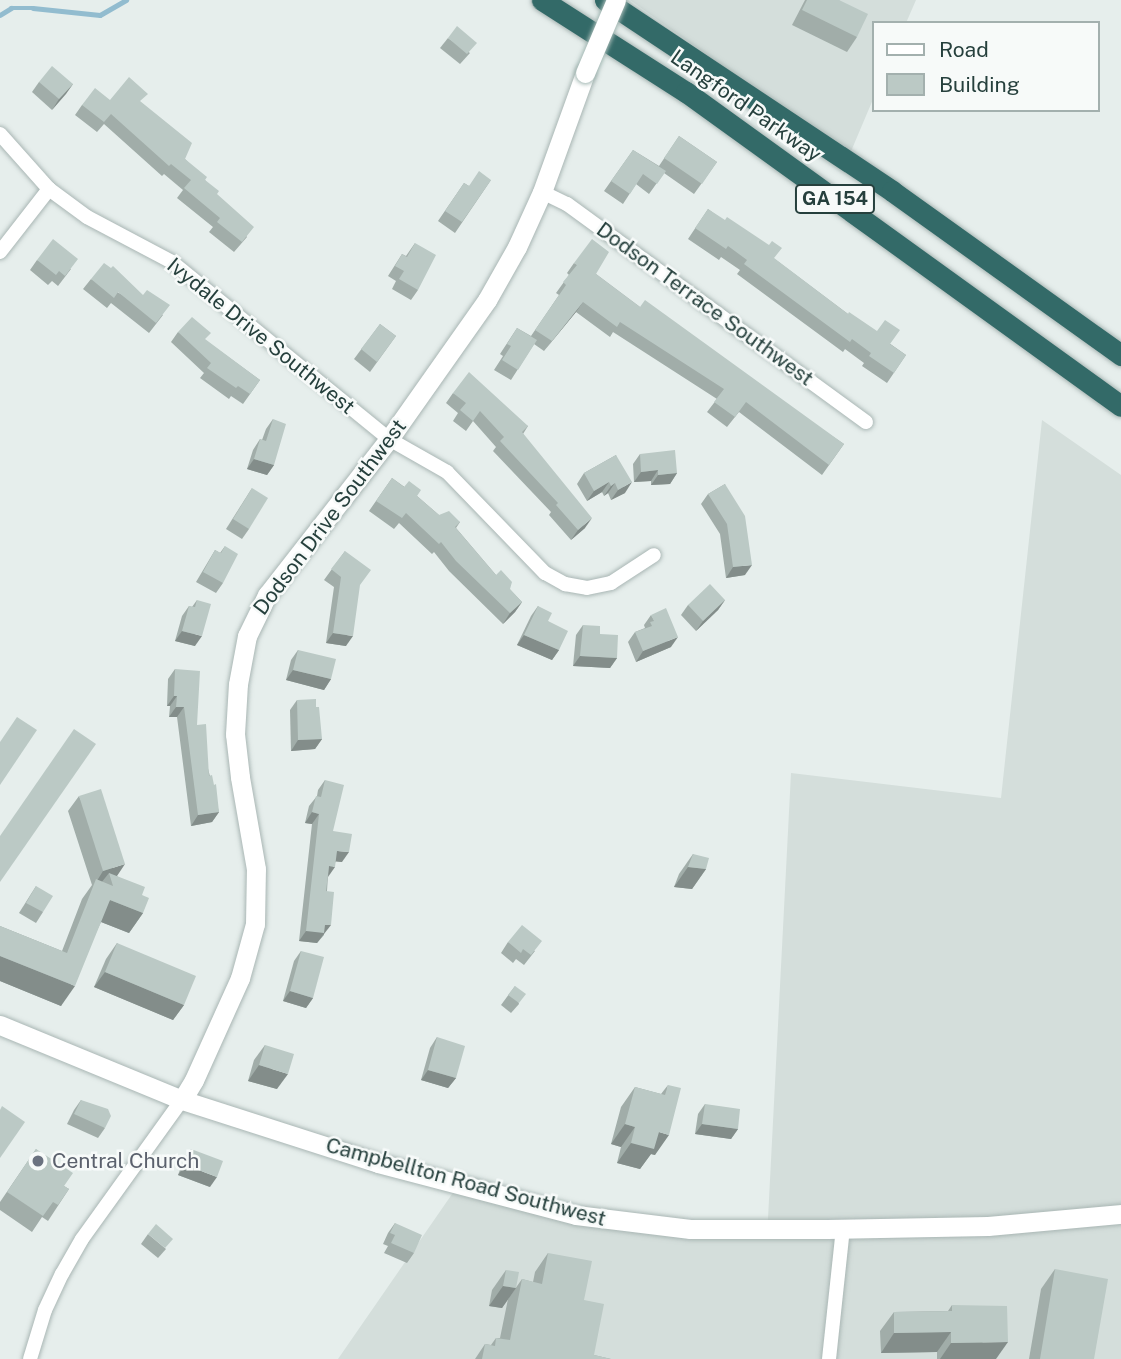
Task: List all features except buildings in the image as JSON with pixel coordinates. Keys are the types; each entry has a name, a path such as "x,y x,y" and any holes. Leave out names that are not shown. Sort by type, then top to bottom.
{"highway":[{"name":"Langford Parkway","path":"542,0 686,92 1121,406"},
{"name":"Langford Parkway","path":"605,0 892,191 1121,355"}],"street":[{"name":"Dodson Drive Southwest","path":"30,1359 45,1310 62,1274 82,1239 182,1100 194,1080 240,978 255,924 256,869 235,734 237,684 247,636 267,595 389,439 487,300 517,247 542,192 616,0"},
{"name":"Ivydale Drive Southwest","path":"0,134 50,190 88,217 172,262 389,439 447,472 545,573 565,584 587,588 611,583 654,555"},
{"path":"0,253 50,190"},
{"name":"Dodson Terrace Southwest","path":"542,192 568,204 866,422"},
{"name":"Campbellton Road Southwest","path":"0,1025 182,1100 378,1163 576,1214 691,1229 988,1226 1121,1214"},
{"path":"829,1359 843,1227"}],"shaded area":[{"path":"630,0 916,0 907,21 872,21 872,102 849,156"},
{"path":"1042,420 1121,475 1121,1359 338,1359 459,1184 639,1233 767,1238 791,773 1001,798"}],"waterway":[{"path":"0,15 11,8 100,15 126,0"}],"place":[{"name":"Central Church","path":"38,1161"}]}
